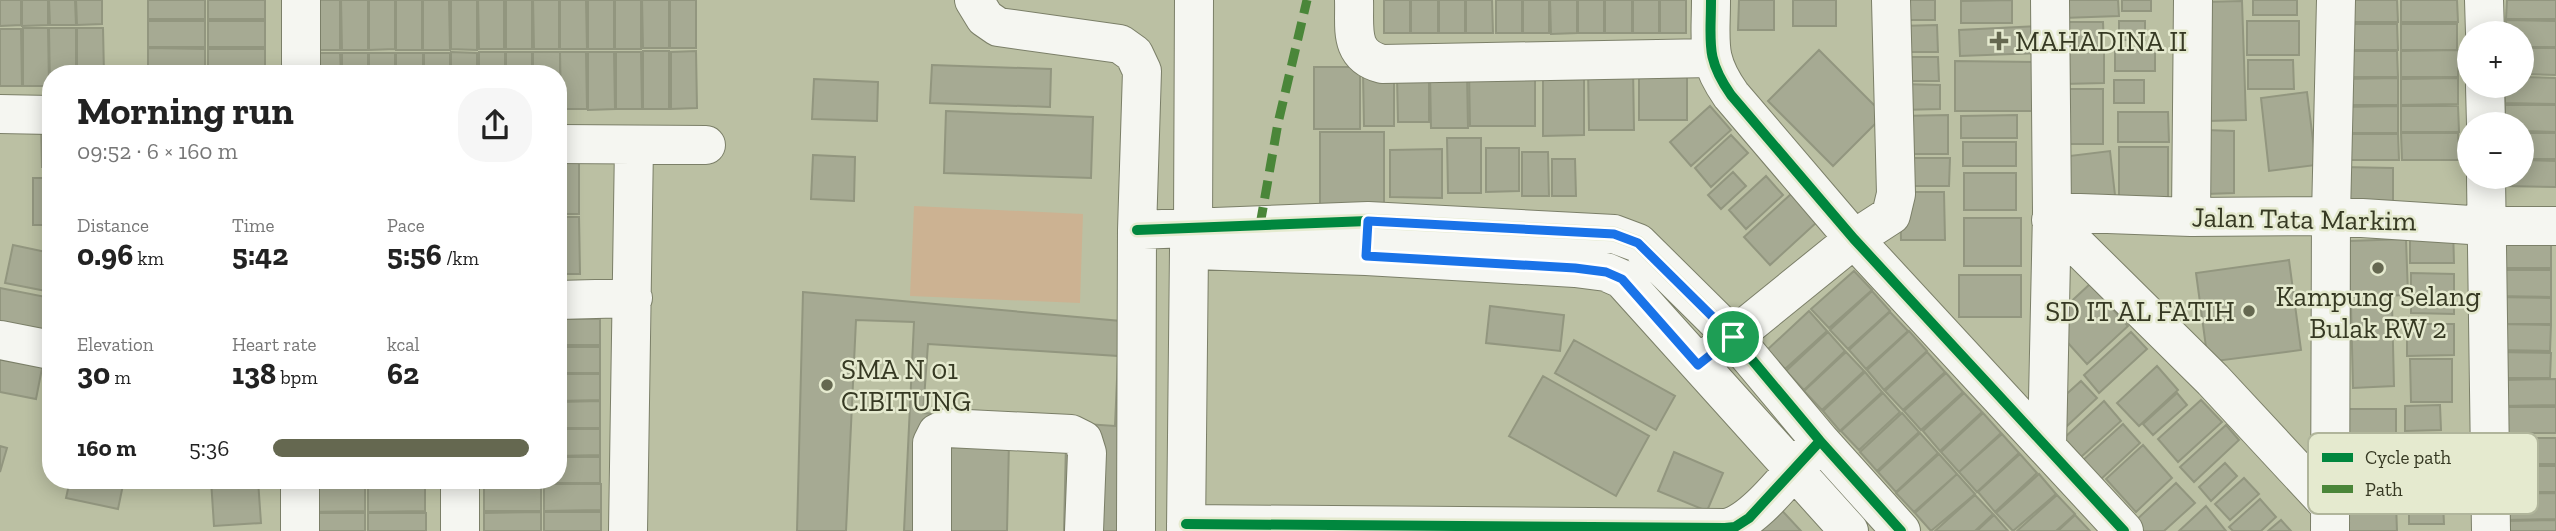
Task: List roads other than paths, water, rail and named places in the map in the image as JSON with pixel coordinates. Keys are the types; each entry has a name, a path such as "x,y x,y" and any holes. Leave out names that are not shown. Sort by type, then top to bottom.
{"street":[{"path":"300,65 301,0"},
{"path":"974,0 985,18 998,27 1120,44 1134,54 1142,71 1137,230 1136,531"},
{"path":"1194,0 1186,528 1735,527 1749,518 1820,441"},
{"path":"1354,0 1355,44 1362,53 1382,64 1711,58"},
{"path":"1711,0 1711,58 1717,75 1731,95 1854,239 2124,531"},
{"path":"1698,365 1854,239 1891,215 1896,194 1891,0"},
{"path":"2047,447 2052,216 2050,0"},
{"path":"2191,217 2193,0"},
{"path":"2330,433 2331,216 2336,0"},
{"path":"2484,0 2485,21"},
{"path":"0,114 42,114"},
{"path":"567,144 706,145"},
{"path":"628,531 634,145"},
{"path":"2486,189 2489,433"},
{"path":"2052,216 2213,380 2308,493"},
{"name":"Jalan Tata Markim","path":"2052,216 2331,216 2486,226 2556,226"},
{"path":"1137,230 1191,238 1367,238 1577,230 1614,234 1638,243 1733,337 1820,441 1901,531"},
{"path":"1575,268 1577,230"},
{"path":"1367,238 1606,272 1622,279 1849,531"},
{"path":"567,300 633,298"},
{"path":"0,340 42,348"},
{"path":"932,531 932,443 937,433 947,428 1071,434 1083,440 1087,453 1084,531"},
{"path":"300,489 300,531"},
{"path":"460,489 460,531"}],"place":[{"name":"MAHADINA II","path":"1999,41"},
{"name":"Kampung Selang Bulak RW 2","path":"2378,268"},
{"name":"SD IT AL FATIH","path":"2249,311"},
{"name":"SMA N 01 CIBITUNG","path":"827,385"}]}
